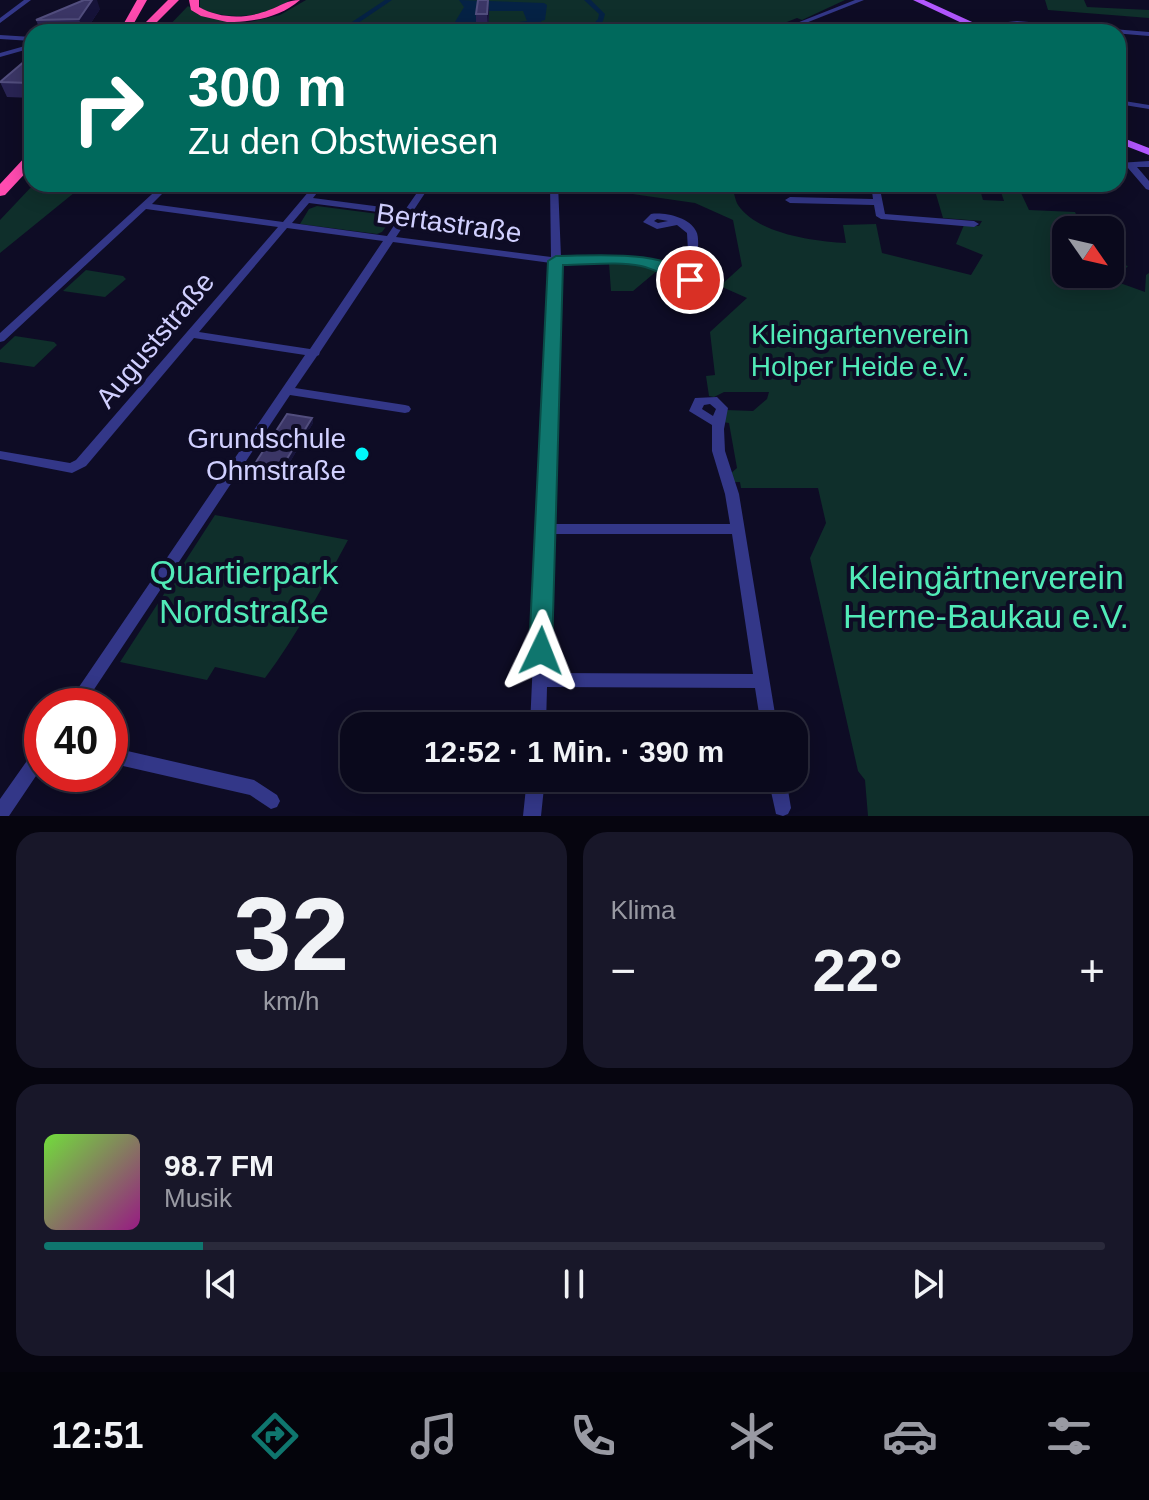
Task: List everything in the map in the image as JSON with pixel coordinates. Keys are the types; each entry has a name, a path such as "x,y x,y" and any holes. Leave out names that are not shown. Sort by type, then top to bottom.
{"highway":[{"path":"128,24 142,0"},
{"path":"149,24 174,0"},
{"path":"162,24 187,0"},
{"path":"194,0 194,8 201,13 236,18 276,11 297,0"},
{"path":"229,24 272,14 297,0"},
{"path":"0,176 24,150"},
{"path":"0,192 24,166"}],"main road":[{"path":"917,0 977,24"},
{"path":"929,0 979,24"},
{"path":"1126,142 1149,152"},
{"path":"1126,151 1149,161"}],"street":[{"path":"1,20 28,0"},
{"path":"798,24 861,0"},
{"path":"1126,32 1149,34"},
{"path":"0,37 22,39"},
{"path":"0,53 22,39"},
{"path":"0,53 24,45"},
{"path":"1126,103 1149,107"},
{"path":"1126,166 1149,161"},
{"path":"1131,166 1149,187"},
{"path":"0,339 160,192"},
{"name":"Auguststraße","path":"0,455 72,468 81,463 313,192"},
{"path":"86,688 421,192"},
{"path":"539,712 556,261 554,192"},
{"path":"876,192 881,216 974,224"},
{"path":"306,200 406,213"},
{"path":"790,200 878,202"},
{"name":"Bertastraße","path":"146,206 556,261 639,261 672,270 690,280"},
{"path":"672,270 693,252 692,232 676,222"},
{"path":"192,334 315,353"},
{"path":"288,391 405,409"},
{"path":"715,422 737,529 767,712"},
{"path":"545,529 737,529"},
{"path":"540,680 762,681"},
{"path":"128,759 254,788 271,801"},
{"path":"0,814 24,779"},
{"path":"532,816 535,792"},
{"path":"779,792 782,808"}],"green space":[{"path":"200,0 290,0 270,11 234,16 200,8"},
{"path":"306,0 845,0 802,20 797,18 782,24 240,24 280,15"},
{"path":"1045,0 1084,0 1087,7 1149,10 1149,18 1048,10"},
{"path":"188,6 201,15 251,18 224,24 171,24"},
{"path":"26,192 75,192 0,253 0,220"},
{"name":"Kleingärtnerverein Herne-Baukau e.V.","path":"619,192 734,192 738,205 759,223 787,234 818,240 846,243 843,225 876,224 882,253 971,275 983,255 956,244 964,225 979,226 982,221 943,218 935,192 981,193 983,200 1004,201 1001,192 1021,193 1029,210 1075,212 1077,216 1052,216 1052,288 1124,288 1124,284 1145,292 1146,275 1149,273 1149,816 868,816 865,780 858,771 810,558 826,523 818,488 741,488 740,482 731,482 730,474 737,468 729,423 723,422 726,410 753,411 767,399 769,392 724,392 709,396 706,376 715,375 710,332 747,298 720,286 742,266 733,220 695,203"},
{"path":"317,206 394,216 377,234 300,224 309,209"},
{"path":"609,263 658,270 633,291 611,291"},
{"path":"86,270 126,279 105,297 63,291"},
{"path":"15,336 57,345 34,367 0,362 0,350"},
{"name":"Quartierpark Nordstraße","path":"215,515 348,540 298,628 265,678 215,667 207,680 120,662"}],"water":[{"path":"459,0 547,5 542,24 519,24 527,21 523,11 479,11 475,24 454,24 464,7"}],"building":[{"path":"84,0 92,0 79,19 36,20"},
{"path":"478,0 488,0 487,14 476,14"},
{"path":"24,62 24,83 0,82"},
{"path":"287,414 312,418 282,467 256,462"}],"waterway":[{"path":"352,24 389,0"},
{"path":"587,0 602,14 597,24"}],"place":[{"name":"Grundschule Ohmstraße","path":"362,454"}],"route":[{"path":"541,651 556,261 639,261 672,270 690,280"}],"park label":[{"name":"Kleingartenverein Holper Heide e.V.","path":"860,350"}]}
